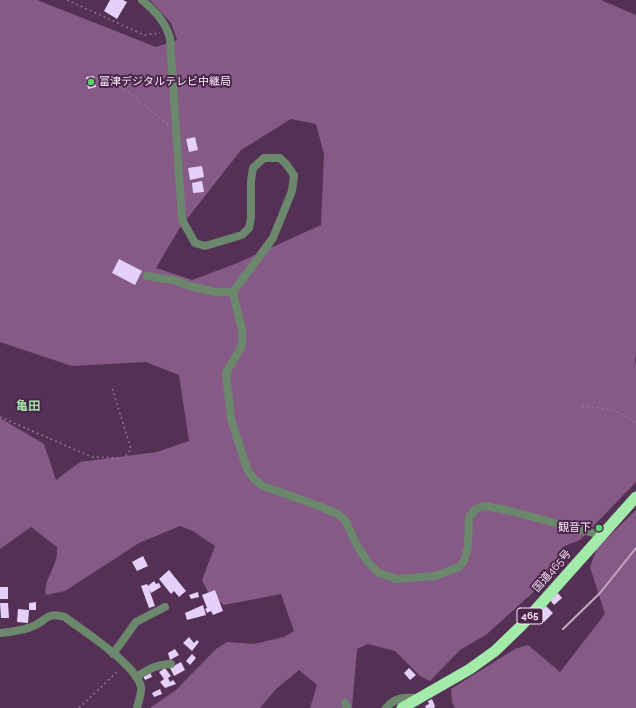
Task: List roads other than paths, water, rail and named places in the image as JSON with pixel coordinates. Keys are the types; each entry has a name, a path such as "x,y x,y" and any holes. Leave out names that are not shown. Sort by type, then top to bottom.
{"highway":[{"name":"国道465号","path":"402,708 470,669 495,651 521,626 636,497"}],"street":[{"path":"142,0 157,13 168,32 182,220 188,232 196,242 205,246 242,235 249,228 251,218 251,181 253,168 264,158 280,158 294,175 292,191 273,238 233,292 242,330 242,345 226,373 231,419 247,469 254,479 263,486 338,514 345,520 358,547 367,561 379,573 396,578 435,576 459,567 464,561 468,547 470,517 476,509 484,506 506,510 601,535"},
{"path":"147,276 177,280 186,285 215,292 233,292"},
{"path":"113,654 136,622 165,607"},
{"path":"0,633 33,627 48,616 55,614 65,617 126,663 136,676 141,688 137,708"},
{"path":"136,676 161,664 171,664"},
{"path":"386,708 394,700 403,697 419,698"}],"railway":[{"path":"563,629 600,593 636,548"}],"place":[{"name":"富津デジタルテレビ中継局","path":"91,82"},
{"name":"観音下","path":"599,528"}],"district":[{"name":"亀田","path":"28,406"}]}
